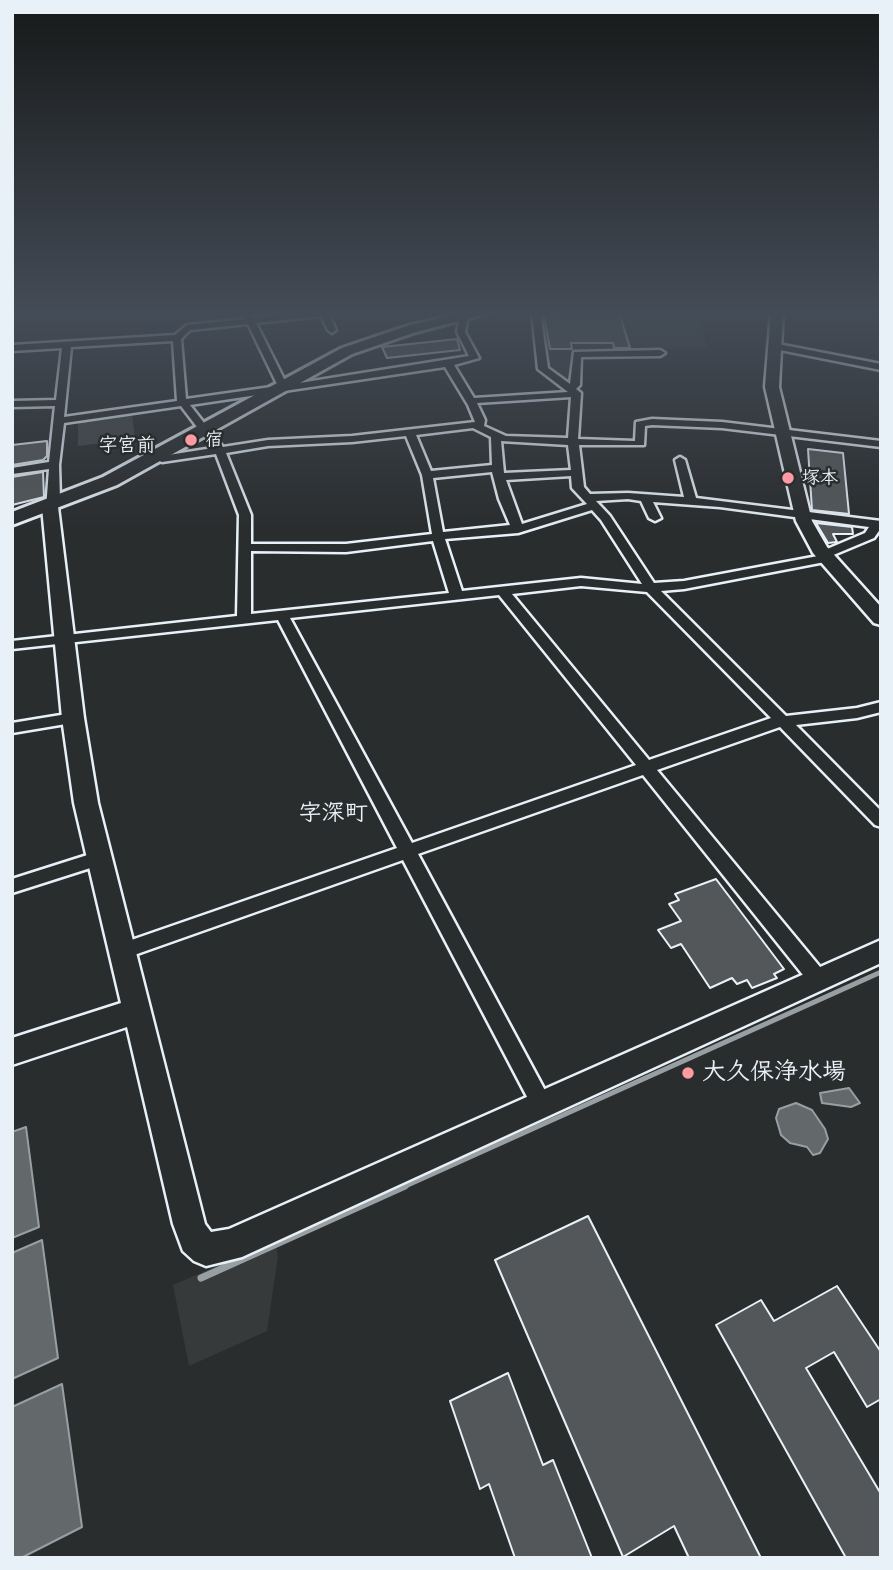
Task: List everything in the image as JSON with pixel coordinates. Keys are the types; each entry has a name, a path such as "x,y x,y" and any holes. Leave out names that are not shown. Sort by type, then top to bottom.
{"main road":[{"path":"12,519 50,507 153,457 281,385"}],"street":[{"path":"62,385 54,465 54,499 50,507 81,776 136,1011 192,1232 200,1245 211,1250 230,1245 881,951"},
{"path":"180,385 184,404 219,449 245,515 247,548 244,620"},
{"path":"58,421 184,404 291,385"},
{"path":"461,385 480,420 480,426"},
{"path":"566,385 573,391"},
{"path":"575,385 573,442 577,486 591,501 650,587 881,821"},
{"path":"772,385 802,514 811,538 881,619"},
{"path":"470,401 573,391"},
{"path":"12,404 60,403"},
{"path":"153,457 162,459 219,449 480,426 496,437 634,444 640,443 640,424 652,422 783,431 881,443"},
{"path":"410,432 427,475 438,536 457,597"},
{"path":"496,437 498,472 505,499 518,529"},
{"path":"680,460 691,502"},
{"path":"12,471 54,465"},
{"path":"427,475 574,473"},
{"path":"247,548 346,548 518,529 551,522 591,501 645,497 878,524"},
{"path":"645,497 655,518"},
{"path":"12,645 581,582 650,587 690,584 825,556 870,534 878,524"},
{"path":"503,591 818,979"},
{"path":"282,615 542,1104"},
{"path":"123,951 782,720 858,713 881,707"},
{"path":"12,728 73,719"},
{"path":"12,886 100,858"},
{"path":"12,1052 136,1011"}],"shaded area":[{"path":"132,414 135,439 78,446 78,421"},
{"path":"849,1088 860,1103 851,1107 822,1103 820,1093"},
{"path":"796,1103 812,1110 825,1129 828,1139 820,1153 813,1155 807,1147 790,1143 781,1135 776,1118 779,1109"},
{"path":"26,1127 39,1227 12,1238 12,1132"},
{"path":"42,1240 58,1358 12,1379 12,1253"},
{"path":"275,1241 278,1256 267,1331 189,1366 173,1285"},
{"path":"62,1384 82,1527 21,1558 12,1558 12,1407"}],"building":[{"path":"47,441 47,456 43,460 12,465 12,445"},
{"path":"808,449 843,453 849,514 812,510"},
{"path":"43,472 44,497 12,505 12,477"},
{"path":"816,523 852,527 853,534 833,534 837,542 828,543"},
{"path":"716,879 784,969 774,974 777,978 752,988 747,980 737,984 732,978 710,988 681,944 671,948 658,930 681,921 669,904 679,900 675,894"},
{"path":"588,1216 761,1558 689,1558 674,1526 623,1557 495,1260"},
{"path":"837,1286 881,1352 881,1399 867,1407 834,1352 806,1368 881,1494 881,1558 846,1558 716,1325 761,1300 774,1321"},
{"path":"508,1373 543,1465 553,1460 592,1558 515,1558 489,1484 480,1489 450,1401"}],"waterway":[{"path":"401,1188 881,972"},
{"path":"201,1278 405,1186"}],"place":[{"name":"宿","path":"191,440"},
{"name":"塚本","path":"788,478"},
{"name":"大久保浄水場","path":"688,1073"}],"district":[{"name":"字宮前","path":"127,446"},
{"name":"字深町","path":"333,814"}]}
